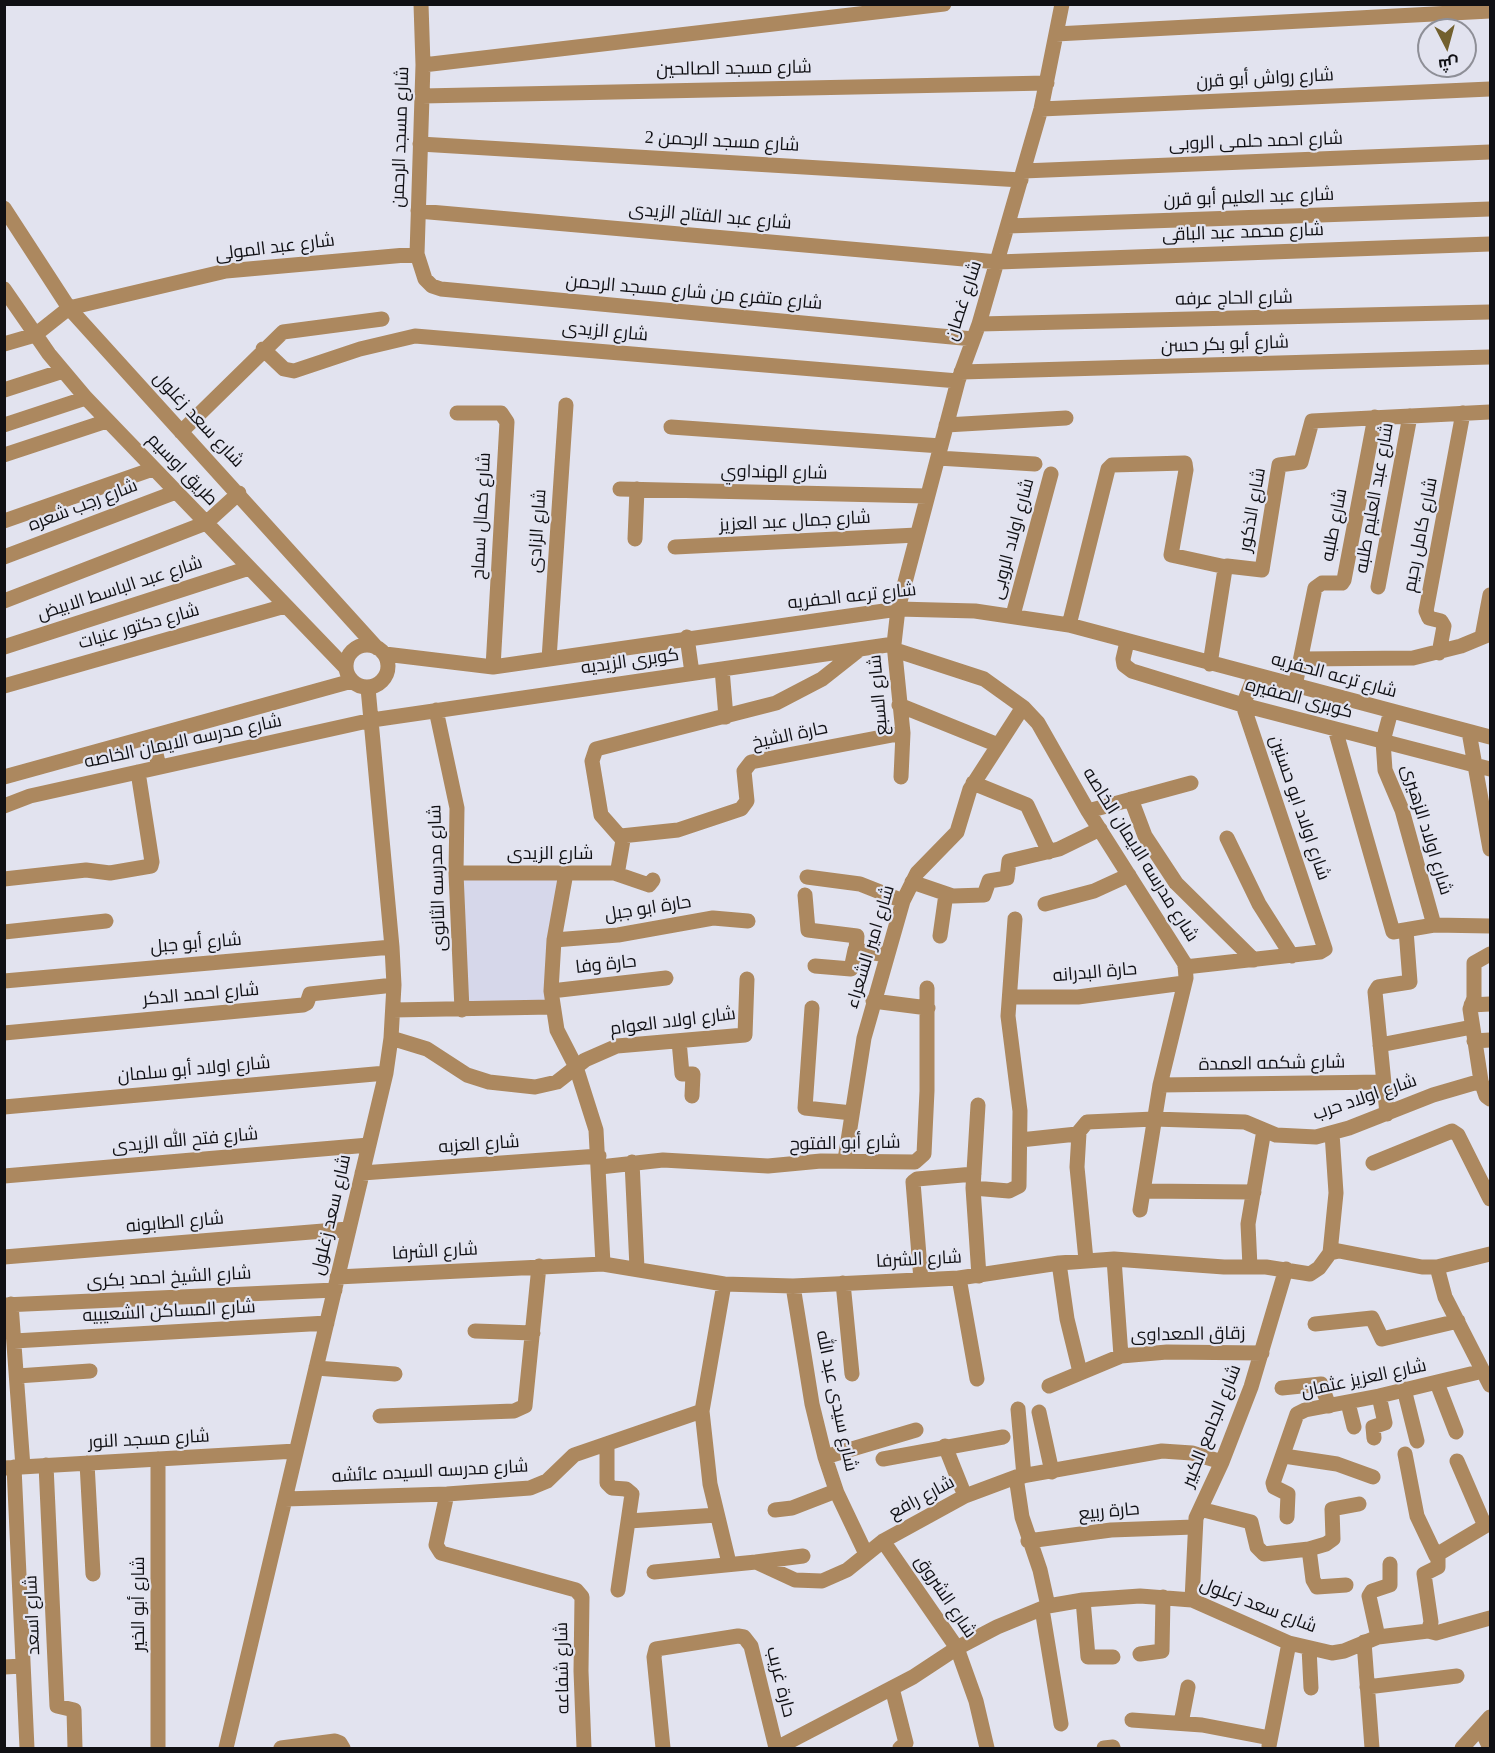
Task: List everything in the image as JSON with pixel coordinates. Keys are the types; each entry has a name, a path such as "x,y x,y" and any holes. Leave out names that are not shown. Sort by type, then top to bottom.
{"street":[{"name":"شارع مسجد الرحمن","path":"421,270 417,254 423,65 422,4"},
{"path":"423,65 944,4"},
{"name":"شارع غصان","path":"898,609 959,376 979,324 1041,109 1062,4"},
{"path":"1056,34 1491,11"},
{"name":"شارع مسجد الصالحين","path":"422,96 1047,83"},
{"name":"شارع رواش أبو قرن","path":"1041,109 1491,89"},
{"name":"شارع مسجد الرحمن 2","path":"420,144 1022,175"},
{"name":"شارع احمد حلمى الروبى","path":"1022,175 1491,152"},
{"name":"شارع سعد زغلول","path":"4,208 69,308 381,651"},
{"name":"شارع عبد العليم أبو قرن","path":"1008,226 1491,209"},
{"name":"شارع عبد الفتاح الزيدى","path":"418,211 998,262"},
{"name":"شارع محمد عبد الباقى","path":"998,262 1491,244"},
{"name":"شارع عبد المولى","path":"69,308 236,269 417,254"},
{"name":"شارع متفرع من شارع مسجد الرحمن","path":"421,270 425,279 441,289 973,339"},
{"name":"طريق اوسيم","path":"5,291 35,335 86,398 348,674"},
{"path":"4,344 35,335 69,308"},
{"name":"شارع الحاج عرفه","path":"979,324 1491,312"},
{"path":"181,432 276,337 292,329 382,319"},
{"name":"شارع الزيدى","path":"263,349 284,369 294,371 360,349 415,336 959,376"},
{"name":"شارع أبو بكر حسن","path":"959,376 1491,357"},
{"path":"4,390 63,371"},
{"path":"4,425 86,398"},
{"name":"شارع الزادى","path":"549,659 566,405"},
{"path":"1375,417 1491,412"},
{"name":"شارع كمال سماح","path":"457,413 501,413 507,422 493,667"},
{"name":"شارع كامل رحيم","path":"1439,653 1444,626 1442,621 1429,618 1426,611 1464,413"},
{"name":"شارع عبد العليم طلبه","path":"1378,587 1410,416"},
{"name":"شارع الذكور","path":"1210,664 1226,567 1262,570 1279,465 1301,462 1310,424 1317,419 1375,417"},
{"name":"شارع طلبه","path":"1295,686 1315,588 1322,583 1342,584 1344,580 1375,417"},
{"path":"946,425 1066,418"},
{"path":"4,455 107,421"},
{"path":"671,427 939,452 1035,464"},
{"path":"1069,625 1108,469 1112,465 1185,463 1186,470 1171,555 1226,567"},
{"path":"4,521 153,469"},
{"name":"شارع اولاد الروبى","path":"1013,615 1051,474"},
{"name":"شارع الهنداوي","path":"620,489 927,496"},
{"path":"635,539 637,489"},
{"name":"شارع رجب شعره","path":"4,556 176,492"},
{"path":"4,601 206,523 239,493"},
{"name":"شارع جمال عبد العزيز","path":"675,547 917,536"},
{"name":"شارع عبد الباسط الابيض","path":"4,647 249,568"},
{"path":"1301,659 1387,659 1439,653 1486,635 1491,596"},
{"name":"شارع دكتور عنيات","path":"4,686 285,606"},
{"name":"شارع ترعه الحفريه","path":"381,651 493,667 687,637 898,609 1013,615 1069,625 1491,737"},
{"name":"شارع السبع","path":"898,609 895,647 903,733 901,777"},
{"path":"687,637 692,673"},
{"name":"كوبرى الصفيره","path":"1127,642 1123,659 1127,669 1243,705 1484,767"},
{"path":"366,645 381,651 387,673 380,684 368,688 348,674 347,658 354,649 366,645"},
{"name":"شارع مدرسه الايمان الخاصه","path":"895,647 984,679 1023,707 1038,723 1088,810 1185,967 1184,983 1160,1085 1140,1210"},
{"name":"كوبرى الزيديه","path":"372,720 861,648 895,647"},
{"name":"شارع الزيدى","path":"456,873 614,873 618,869 621,836 601,815 592,761 596,749 776,703 800,693 822,679 861,648"},
{"path":"722,669 726,717"},
{"name":"شارع مدرسه الايمان الخاصه","path":"4,777 152,736 348,674"},
{"path":"1243,705 1255,675"},
{"name":"شارع سعد زغلول","path":"226,1747 386,1073 391,1038 394,985 392,946 368,688"},
{"path":"899,705 998,745"},
{"name":"شارع اولاد ابو حسنين","path":"1243,705 1324,943 1324,949 1320,952 1292,956"},
{"name":"شارع امير الشعراء","path":"845,1160 864,1038 903,901 912,882 957,832 973,783 1023,707"},
{"name":"شارع مدرسه الثانوى","path":"436,710 457,808 456,873 462,1010"},
{"name":"شارع اولاد الزهيرى","path":"1391,711 1383,741 1385,770 1402,810 1434,926"},
{"name":"شارع مدرسه الايمان الخاصه","path":"4,806 30,796 372,720"},
{"path":"1335,729 1392,930 1395,933 1434,926 1491,926"},
{"path":"1469,732 1484,767 1491,849"},
{"name":"حارة الشيخ","path":"621,836 678,830 741,809 747,801 744,771 751,762 903,733"},
{"path":"152,736 159,767"},
{"path":"4,879 86,870 110,873 150,866 152,862 138,772"},
{"path":"973,783 1027,805 1048,852"},
{"path":"1088,810 1191,783"},
{"path":"1131,799 1143,831 1176,884 1203,913 1254,960"},
{"path":"912,882 946,894 984,895 990,880 1007,878 1009,861 1048,852 1100,829"},
{"path":"1185,967 1292,956 1259,903 1227,838"},
{"path":"566,873 554,940 552,999 557,1030 576,1067 592,1113 599,1162 603,1264"},
{"path":"614,873 649,885 653,880"},
{"path":"1045,904 1095,891 1129,875"},
{"path":"807,877 860,884 903,901"},
{"path":"940,936 946,894"},
{"path":"806,895 808,930 857,936 851,969 815,966"},
{"name":"حارة ابو جبل","path":"554,940 618,935 713,918 748,921"},
{"path":"921,1280 913,1182 917,1179 974,1181 1009,1191 1017,1189 1020,1182 1020,1111 1008,1016 1015,919"},
{"path":"4,932 106,921"},
{"path":"1387,1114 1376,989 1410,982 1406,930"},
{"name":"شارع أبو جبل","path":"4,981 392,946"},
{"path":"856,950 887,955"},
{"path":"1486,1092 1473,1034 1471,1005 1474,998 1474,963 1491,954"},
{"name":"حارة وفا","path":"393,1010 462,1010 552,999 666,978"},
{"name":"شارع اولاد العوام","path":"391,1038 427,1049 467,1075 512,1086 535,1087 557,1082 595,1053 617,1046 745,1035 747,979"},
{"name":"حارة البدرانه","path":"1010,997 1078,998 1184,983"},
{"name":"شارع احمد الدكر","path":"4,1033 303,1005 307,1003 310,994 394,985"},
{"name":"شارع أبو الفتوح","path":"599,1162 685,1160 768,1166 845,1160 909,1163 924,1154 927,988"},
{"path":"873,1001 928,1008"},
{"path":"1471,1005 1491,1004"},
{"path":"812,1008 805,1108 852,1113"},
{"path":"1380,1045 1473,1034 1491,1040"},
{"path":"679,1041 682,1074 693,1074 692,1096"},
{"name":"شارع اولاد أبو سلمان","path":"4,1107 386,1073"},
{"name":"شارع شكمه العمدة","path":"1160,1085 1384,1082"},
{"name":"شارع اولاد حرب","path":"1079,1134 1087,1122 1154,1119 1245,1122 1290,1137 1332,1133 1433,1095 1486,1092"},
{"path":"978,1105 974,1181 979,1275"},
{"path":"1250,1267 1248,1224 1264,1130"},
{"path":"1373,1163 1448,1132 1455,1132 1491,1199"},
{"path":"1332,1133 1336,1193 1330,1253 1339,1251 1407,1265 1437,1267 1491,1254"},
{"path":"1020,1140 1079,1134 1077,1167 1086,1260"},
{"name":"شارع فتح الله الزيدى","path":"4,1176 369,1146"},
{"name":"شارع العزبه","path":"362,1173 599,1162"},
{"path":"632,1162 637,1268"},
{"path":"1143,1191 1254,1192"},
{"name":"شارع الطابونه","path":"4,1257 348,1229"},
{"name":"شارع الشرفا","path":"336,1284 539,1266 603,1264 724,1284 793,1286 959,1278 1059,1263 1114,1259 1286,1269 1310,1274 1319,1268 1330,1253"},
{"path":"1114,1259 1121,1356"},
{"path":"1059,1263 1066,1319 1080,1372"},
{"path":"380,1416 520,1409 526,1401 539,1266"},
{"path":"1437,1267 1442,1288 1487,1373"},
{"name":"شارع الجامع الكبير","path":"1192,1600 1194,1527 1222,1462 1262,1353 1286,1269"},
{"path":"959,1278 976,1379"},
{"path":"843,1283 852,1374"},
{"name":"شارع الشيخ احمد بكرى","path":"8,1305 336,1284"},
{"path":"724,1284 702,1411 703,1440 717,1515 729,1563"},
{"name":"شارع سيدى عبد الله","path":"793,1286 813,1404 825,1457 836,1491 866,1554"},
{"path":"8,1305 17,1376 14,1467 27,1749"},
{"path":"1315,1324 1372,1318 1382,1339 1458,1321"},
{"name":"شارع المساكن الشعيبيه","path":"14,1341 327,1323"},
{"path":"475,1331 533,1333"},
{"name":"زقاق المعداوى","path":"1049,1386 1121,1356 1167,1352 1262,1353"},
{"path":"316,1368 395,1374"},
{"path":"17,1376 90,1371"},
{"name":"شارع العزيز عثمان","path":"1287,1517 1288,1494 1273,1485 1297,1414 1305,1410 1329,1407 1404,1389 1487,1373"},
{"path":"1437,1383 1456,1432"},
{"path":"1282,1388 1321,1384 1329,1407"},
{"path":"1404,1389 1417,1441"},
{"path":"1374,1438 1373,1426 1385,1423 1379,1396"},
{"path":"1348,1403 1354,1427"},
{"path":"1018,1409 1020,1477 1028,1540 1040,1570 1061,1724"},
{"name":"شارع مدرسه السيده عائشه","path":"285,1499 447,1494 539,1486 569,1458 702,1411"},
{"path":"1039,1412 1052,1472"},
{"path":"825,1457 916,1430"},
{"path":"883,1459 1003,1437"},
{"path":"607,1444 607,1483 610,1487 626,1489 632,1494 618,1590"},
{"path":"945,1446 965,1496"},
{"name":"شارع مسجد النور","path":"14,1467 296,1451"},
{"name":"شارع رافع","path":"756,1562 782,1576 809,1582 836,1577 883,1541 965,1496 1020,1477 1162,1451 1192,1454 1222,1462"},
{"path":"1405,1454 1417,1516 1436,1556 1438,1567 1424,1576 1431,1622 1428,1631"},
{"path":"1284,1456 1337,1464 1373,1477"},
{"name":"شارع أبو الخير","path":"158,1459 158,1749"},
{"path":"1436,1556 1488,1525 1456,1461"},
{"path":"87,1463 93,1574"},
{"name":"شارع اسعد","path":"46,1465 57,1706 74,1710 75,1749"},
{"path":"775,1510 792,1508 836,1491"},
{"name":"شارع شفاعه","path":"447,1494 436,1545 441,1553 576,1590 582,1597 581,1671 584,1749"},
{"path":"1200,1509 1251,1522 1257,1547 1264,1554 1309,1549 1326,1544 1333,1539 1332,1509 1359,1504"},
{"path":"629,1521 717,1515"},
{"name":"حارة ربيع","path":"1028,1540 1111,1530 1194,1527"},
{"name":"شارع الشروق","path":"883,1541 957,1648 976,1701 987,1749"},
{"path":"1309,1549 1313,1580 1317,1587 1346,1585"},
{"path":"654,1572 803,1556"},
{"path":"1372,1749 1367,1687 1371,1639 1370,1596 1372,1592 1390,1585 1390,1564"},
{"path":"1140,1654 1162,1652 1163,1597"},
{"name":"شارع سعد زعلول","path":"782,1747 892,1688 957,1648 997,1627 1045,1608 1083,1600 1163,1597 1192,1600 1289,1643 1332,1653 1344,1651 1371,1639 1428,1631 1436,1633 1491,1618"},
{"path":"1083,1600 1088,1657 1113,1657"},
{"name":"حارة غريب","path":"663,1749 654,1657 656,1649 738,1636 744,1637 751,1646 782,1747"},
{"path":"1132,1720 1181,1723 1269,1743 1289,1643"},
{"path":"1309,1648 1311,1688"},
{"path":"4,1667 23,1666"},
{"path":"1367,1687 1457,1676"},
{"path":"892,1688 906,1743 900,1749"},
{"path":"1181,1723 1188,1688"},
{"path":"1462,1749 1486,1723"},
{"path":"1486,1723 1490,1749"},
{"path":"281,1749 335,1741 340,1743 343,1749"}],"shaded area":[{"path":"460,876 562,876 548,1001 465,1007"}]}
